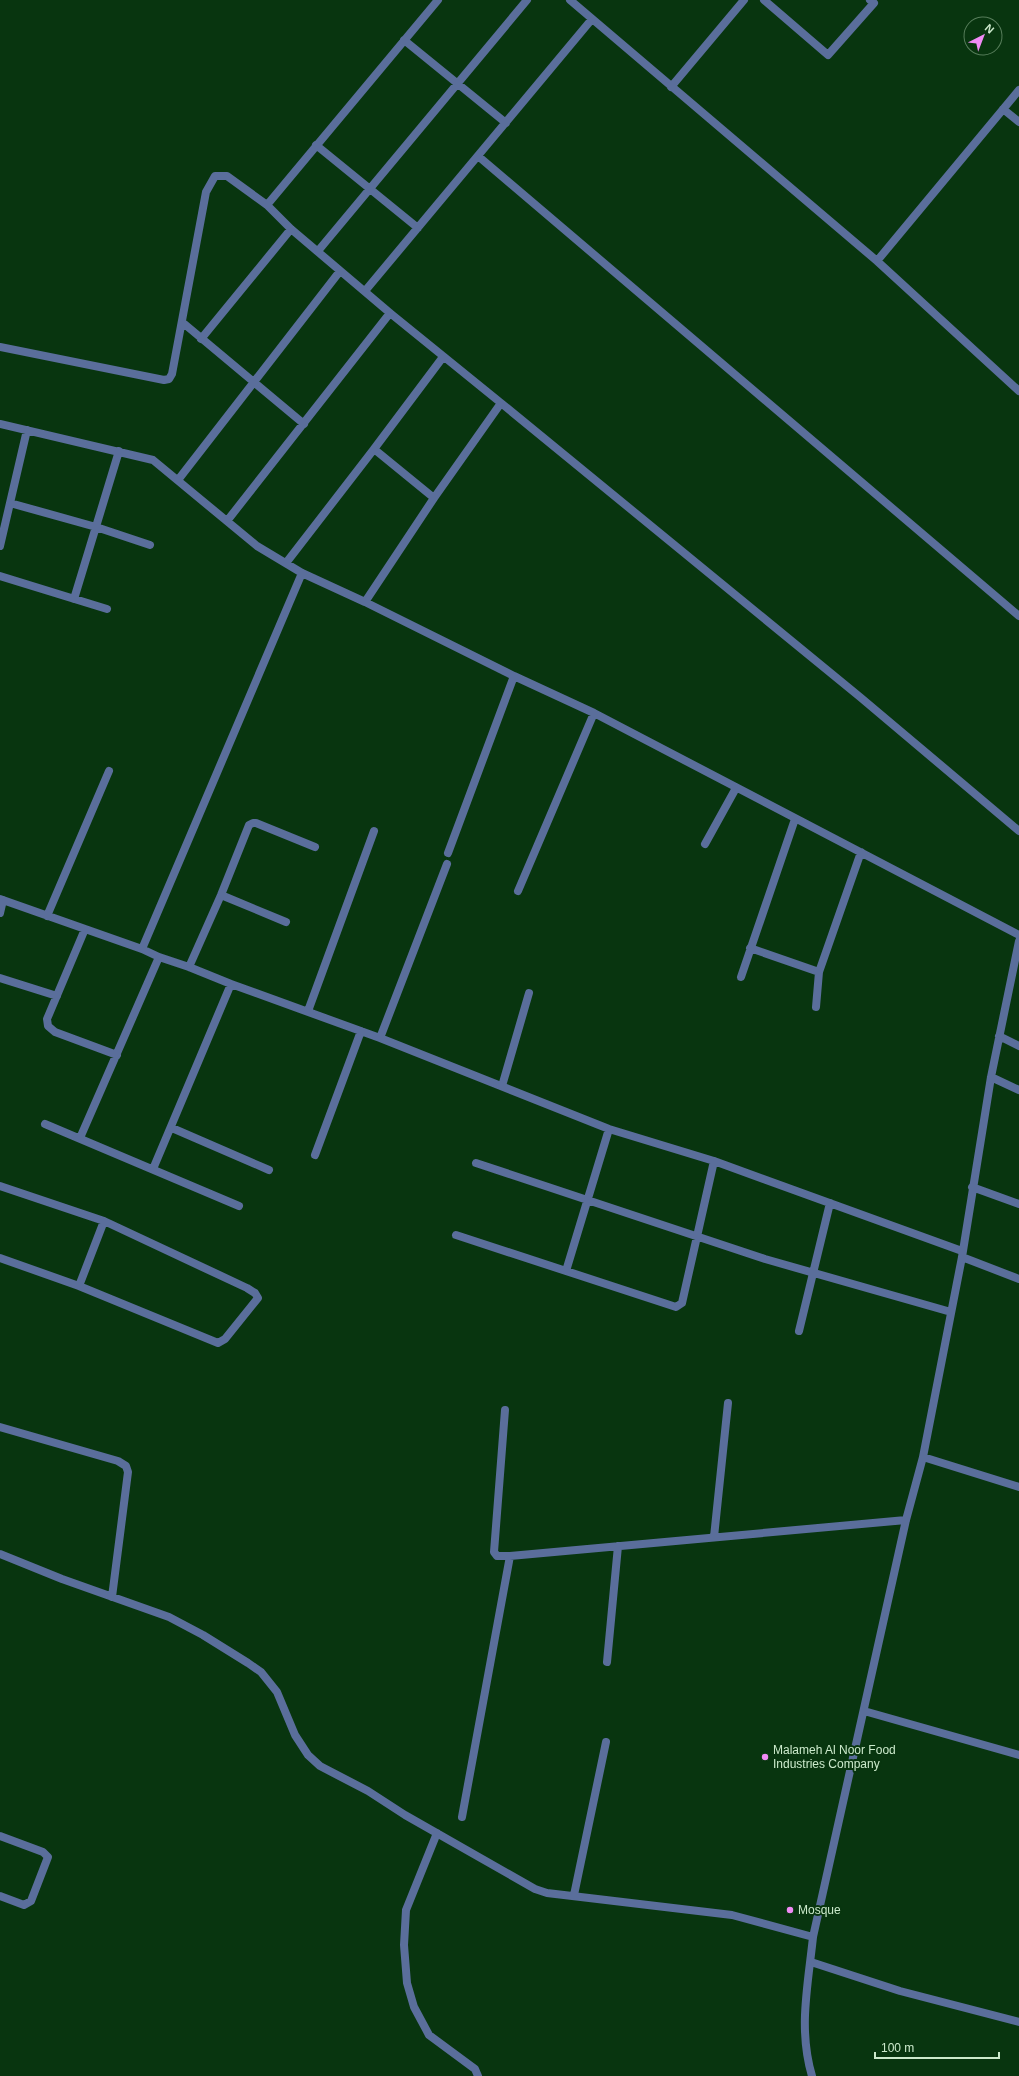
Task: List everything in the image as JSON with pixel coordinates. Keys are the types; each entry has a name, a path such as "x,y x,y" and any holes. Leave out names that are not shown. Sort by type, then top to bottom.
{"street":[{"path":"267,205 438,0"},
{"path":"318,251 527,0"},
{"path":"570,0 671,88 877,261 1019,391"},
{"path":"671,88 744,0"},
{"path":"764,0 828,55 874,3 870,0"},
{"path":"365,291 592,19"},
{"path":"404,40 506,123"},
{"path":"877,261 1019,90"},
{"path":"1003,109 1019,122"},
{"path":"316,145 368,190 418,228"},
{"path":"478,156 1019,616"},
{"path":"0,347 164,380 169,379 172,374 182,322 201,209 206,192 216,176 227,176 267,205 291,229 390,314 860,697 1019,831"},
{"path":"201,339 291,229"},
{"path":"178,480 340,271"},
{"path":"227,522 390,314"},
{"path":"182,322 304,424"},
{"path":"286,564 443,357"},
{"path":"365,602 434,498 501,403"},
{"path":"0,424 153,460 257,546 302,573 365,602 514,676 594,712 795,819 1019,935"},
{"path":"0,546 27,430"},
{"path":"374,449 434,498"},
{"path":"74,599 119,451"},
{"path":"10,503 96,527 150,545"},
{"path":"142,949 302,573"},
{"path":"0,576 107,609"},
{"path":"448,853 514,676"},
{"path":"518,891 594,712"},
{"path":"47,916 108,771"},
{"path":"705,844 736,788"},
{"path":"740,978 795,819"},
{"path":"189,967 221,895 249,825 252,823 314,847"},
{"path":"308,1010 374,831"},
{"path":"816,1006 818,972 861,852"},
{"path":"380,1038 447,864"},
{"path":"221,895 286,922"},
{"path":"0,913 1,900 142,949 159,957 231,984 308,1010 609,1129 714,1161 830,1203 962,1254 1019,1279"},
{"path":"85,930 47,1019 48,1026 55,1032 117,1055"},
{"path":"812,2076 807,2050 804,2004 811,1962 813,1937 906,1520 923,1457 962,1254 991,1077 1019,941"},
{"path":"750,948 818,972"},
{"path":"80,1138 159,957"},
{"path":"0,978 56,996"},
{"path":"153,1169 172,1128 231,984"},
{"path":"502,1086 529,993"},
{"path":"315,1155 361,1031"},
{"path":"999,1036 1019,1046"},
{"path":"991,1077 1019,1090"},
{"path":"44,1124 239,1206"},
{"path":"172,1128 269,1170"},
{"path":"566,1271 609,1129"},
{"path":"456,1235 676,1307 682,1303 699,1236 714,1161"},
{"path":"476,1163 812,1272 950,1312"},
{"path":"0,1186 104,1221 247,1288 258,1298 225,1339 218,1343 79,1286 0,1258"},
{"path":"972,1187 1019,1204"},
{"path":"799,1330 830,1203"},
{"path":"79,1286 104,1221"},
{"path":"714,1537 728,1403"},
{"path":"505,1410 494,1552 497,1556 906,1520"},
{"path":"0,1427 118,1461 126,1466 128,1472 112,1597"},
{"path":"923,1457 1019,1487"},
{"path":"607,1662 618,1546"},
{"path":"0,1554 169,1617 203,1635 261,1672 277,1692 295,1735 308,1755 320,1766 368,1791 535,1889 547,1893 574,1895 732,1915 813,1937"},
{"path":"462,1817 510,1556"},
{"path":"864,1712 1019,1755"},
{"path":"574,1895 606,1742"},
{"path":"438,1833 406,1910 404,1945 408,1983 414,2007 429,2035 474,2069 478,2076"},
{"path":"0,1836 43,1852 48,1857 31,1901 28,1904 24,1905 0,1896"},
{"path":"811,1962 900,1991 1019,2022"}],"place":[{"name":"Malameh Al Noor Food Industries Company","path":"765,1757"},
{"name":"Mosque","path":"790,1910"}]}
